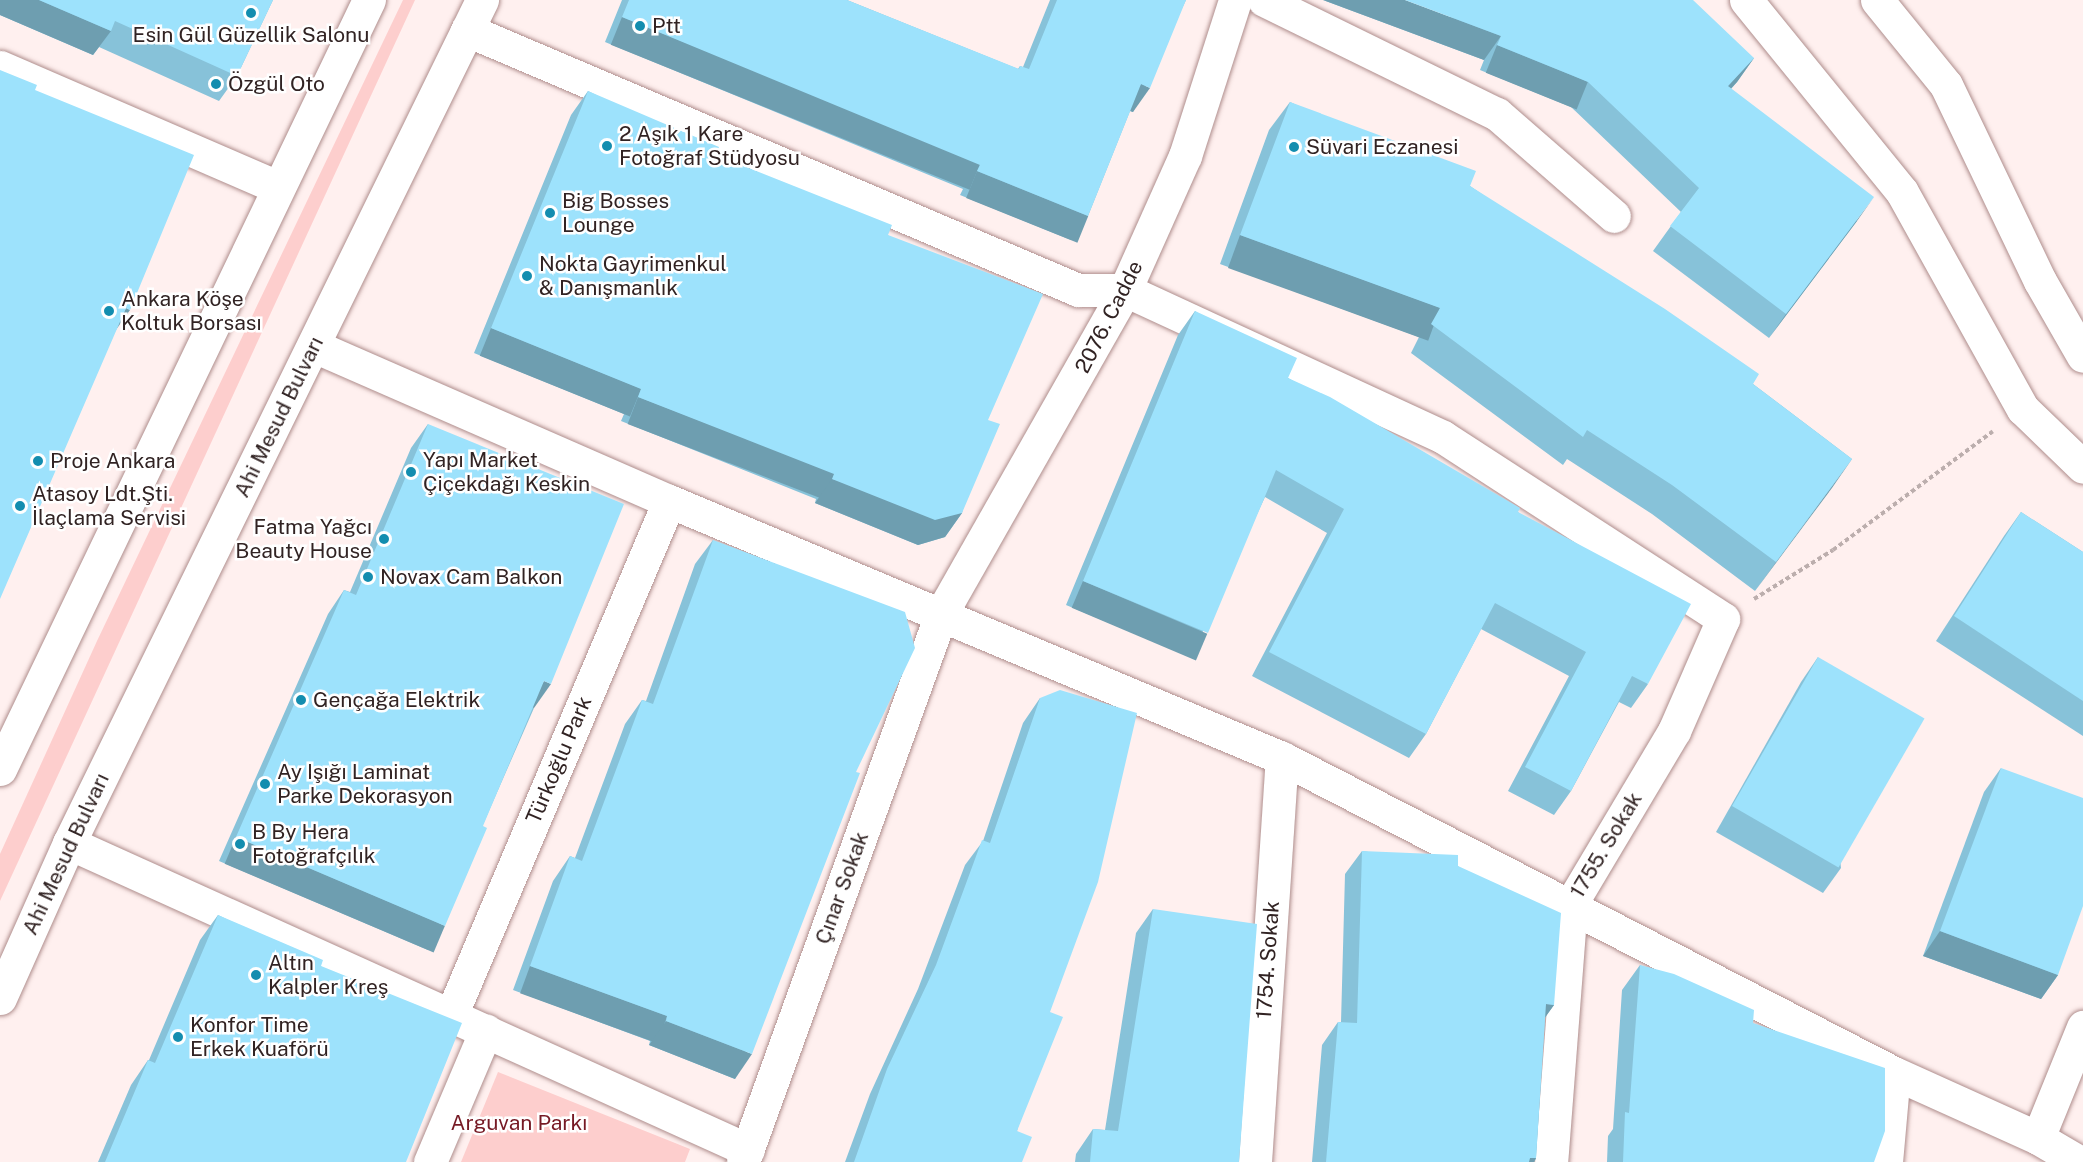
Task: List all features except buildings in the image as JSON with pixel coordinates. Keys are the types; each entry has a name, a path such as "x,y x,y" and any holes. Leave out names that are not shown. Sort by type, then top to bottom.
{"street":[{"path":"0,769 369,0"},
{"name":"Ahi Mesud Bulvarı","path":"0,998 69,843 482,0"},
{"name":"2076. Cadde","path":"941,614 1125,290 1185,156 1235,0"},
{"path":"1264,0 1497,114 1614,216"},
{"path":"1746,0 1902,192 2024,409 2083,467"},
{"path":"1877,0 1946,85 2040,281 2083,356"},
{"path":"467,30 1078,290 1125,290 1443,437 1723,619"},
{"path":"0,67 277,188"},
{"path":"314,346 669,501 1282,758 1571,904 1894,1073 2038,1138 2079,1162"},
{"name":"Türkoğlu Park","path":"450,1018 669,501"},
{"name":"Çınar Sokak","path":"745,1156 941,614"},
{"name":"1755. Sokak","path":"1551,1162 1571,904 1674,730 1723,619"},
{"name":"1754. Sokak","path":"1255,1162 1282,758"},
{"path":"69,843 450,1018 486,1029 745,1156"},
{"path":"2038,1138 2083,1027"},
{"path":"430,1162 486,1029"},
{"path":"1887,1162 1894,1073"}],"path":[{"path":"1723,619 1833,550 2024,409"}],"green space":[{"path":"403,0 415,0 0,901 0,854 97,641"},
{"name":"Arguvan Parkı","path":"498,1072 690,1149 685,1162 461,1162"}],"place":[{"name":"Esin Gül Güzellik Salonu","path":"251,13"},
{"name":"Ptt","path":"640,26"},
{"name":"Özgül Oto","path":"216,84"},
{"name":"2 Aşık 1 Kare Fotoğraf Stüdyosu","path":"607,146"},
{"name":"Süvari Eczanesi","path":"1294,147"},
{"name":"Big Bosses Lounge","path":"550,213"},
{"name":"Nokta Gayrimenkul & Danışmanlık","path":"527,276"},
{"name":"Ankara Köşe Koltuk Borsası","path":"109,311"},
{"name":"Proje Ankara","path":"38,461"},
{"name":"Yapı Market Çiçekdağı Keskin","path":"411,472"},
{"name":"Atasoy Ldt.Şti. İlaçlama Servisi","path":"20,506"},
{"name":"Fatma Yağcı Beauty House","path":"384,539"},
{"name":"Novax Cam Balkon","path":"368,577"},
{"name":"Gençağa Elektrik","path":"301,700"},
{"name":"Ay Işığı Laminat Parke Dekorasyon","path":"265,784"},
{"name":"B By Hera Fotoğrafçılık","path":"240,844"},
{"name":"Altın Kalpler Kreş","path":"256,975"},
{"name":"Konfor Time Erkek Kuaförü","path":"178,1037"}]}
